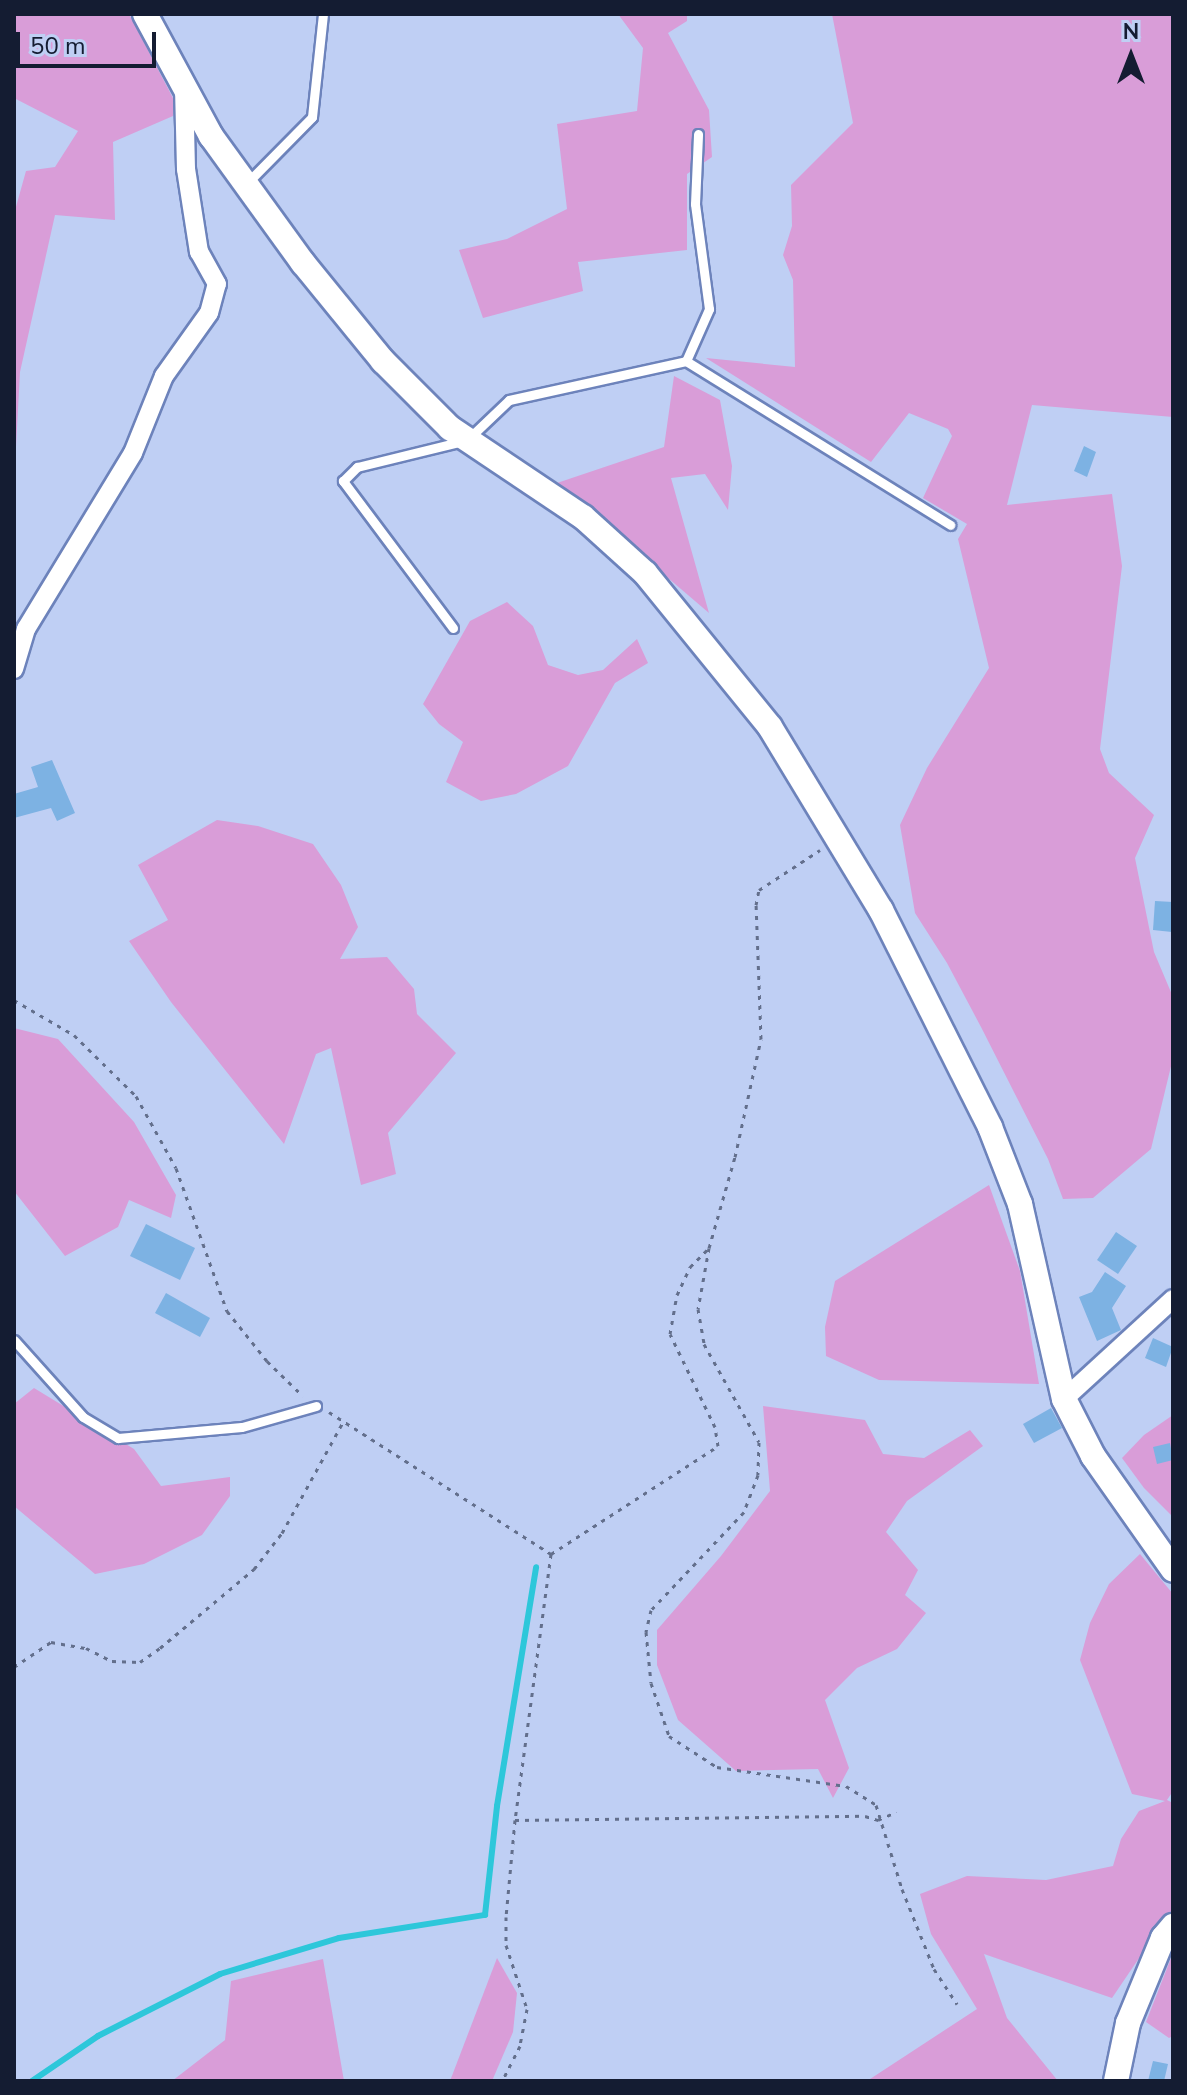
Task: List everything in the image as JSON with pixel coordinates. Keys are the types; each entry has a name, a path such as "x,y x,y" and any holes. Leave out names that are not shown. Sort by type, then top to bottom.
{"street":[{"path":"145,14 211,136 303,263 383,361 467,440 583,517 645,573 770,727 881,910 990,1127 1020,1204 1064,1399 1093,1456 1173,1570"},
{"path":"14,669 20,627 133,453 164,376 209,313 217,284 199,252 186,169 183,82"},
{"path":"1064,1399 1173,1299"},
{"path":"1116,2081 1128,2023 1163,1938 1173,1926"}],"lane":[{"path":"246,184 312,117 323,14"},
{"path":"686,361 709,309 695,204 698,134"},
{"path":"453,628 343,481 357,467 467,440 509,400 686,361 950,525"},
{"path":"14,1340 83,1417 118,1438 242,1427 316,1406"}],"path":[{"path":"837,838 759,890 756,905 761,1039 735,1157 709,1248 698,1309 704,1344 759,1442 758,1475 744,1512 651,1610 646,1632 651,1683 669,1736 717,1767 846,1786 876,1805 878,1820 934,1969 957,2004"},
{"path":"14,1000 74,1035 136,1096 176,1168 227,1311 267,1361 316,1406 344,1420 551,1554"},
{"path":"502,2081 520,2046 527,2009 506,1945 515,1820 551,1554 718,1446 715,1427 670,1334 677,1295 690,1267 709,1248"},
{"path":"14,1667 51,1642 86,1648 112,1661 140,1662 160,1648 254,1569 282,1533 296,1502 344,1420"},
{"path":"515,1820 865,1816 878,1820 896,1812"}],"shaded area":[{"path":"14,14 129,14 174,100 173,116 113,142 115,220 55,215 20,372 14,484 14,214 26,171 55,167 78,131 14,98"},
{"path":"618,14 687,14 687,21 668,33 709,110 712,157 687,174 687,250 578,262 583,291 483,318 459,250 507,239 567,209 557,124 637,111 643,48"},
{"path":"832,14 1173,14 1173,417 1032,405 1007,505 1112,494 1122,566 1100,749 1109,773 1154,815 1135,858 1154,952 1173,997 1173,1058 1151,1149 1093,1198 1063,1199 1048,1159 981,1027 947,963 915,913 900,825 927,768 989,668 958,539 967,524 923,498 952,436 948,429 909,413 871,462 706,358 795,367 793,280 783,255 792,226 791,185 853,123"},
{"path":"674,376 720,400 732,466 728,510 705,474 671,478 709,613 557,483 664,447"},
{"path":"507,602 533,626 548,665 578,675 603,670 637,639 648,663 615,683 568,766 516,794 481,801 446,782 463,742 439,724 423,704 470,621"},
{"path":"217,820 258,826 313,844 341,885 358,927 340,959 387,957 414,989 417,1014 456,1053 388,1133 396,1174 361,1185 331,1048 316,1054 284,1144 171,1002 129,941 168,920 138,865"},
{"path":"14,1028 58,1039 134,1122 176,1195 171,1218 129,1200 118,1227 65,1256 14,1191"},
{"path":"989,1185 1020,1271 1039,1384 879,1380 826,1356 825,1327 835,1281"},
{"path":"34,1388 134,1449 161,1486 230,1477 230,1496 202,1535 144,1564 95,1574 14,1506 14,1404"},
{"path":"763,1406 865,1420 883,1454 924,1458 970,1430 983,1446 907,1501 886,1532 918,1570 905,1595 926,1613 897,1649 857,1668 825,1700 849,1768 833,1798 818,1769 736,1771 678,1720 657,1665 657,1630 721,1556 770,1491"},
{"path":"1173,1415 1173,1517 1144,1488 1122,1458 1144,1435"},
{"path":"1140,1554 1173,1594 1173,1791 1167,1800 1173,1803 1173,1908 1112,1998 984,1954 1007,2018 1058,2081 867,2081 977,2009 931,1934 920,1894 967,1876 1046,1880 1113,1866 1121,1839 1139,1811 1165,1801 1132,1794 1080,1660 1090,1623 1109,1584"},
{"path":"1173,1953 1173,2036 1169,2038 1146,2022"},
{"path":"497,1958 517,1993 513,2032 492,2081 450,2081"},
{"path":"323,1959 344,2081 172,2081 225,2040 231,1981"}],"building":[{"path":"1084,446 1096,452 1087,477 1074,471"},
{"path":"52,760 75,813 57,821 51,808 14,818 14,794 38,787 31,767"},
{"path":"1155,901 1173,902 1172,932 1153,930"},
{"path":"146,1224 195,1248 180,1280 130,1256"},
{"path":"1116,1232 1137,1246 1118,1274 1097,1260"},
{"path":"1105,1272 1126,1286 1112,1308 1121,1330 1097,1341 1079,1297 1092,1292"},
{"path":"166,1293 210,1318 200,1337 155,1313"},
{"path":"1153,1338 1173,1347 1166,1367 1145,1358"},
{"path":"1051,1408 1062,1428 1034,1443 1023,1424"},
{"path":"1170,1443 1173,1460 1157,1464 1153,1447"},
{"path":"1153,2061 1168,2064 1164,2081 1148,2081"}],"waterway":[{"path":"32,2081 98,2036 220,1974 339,1938 485,1915 497,1806 536,1567"}]}
